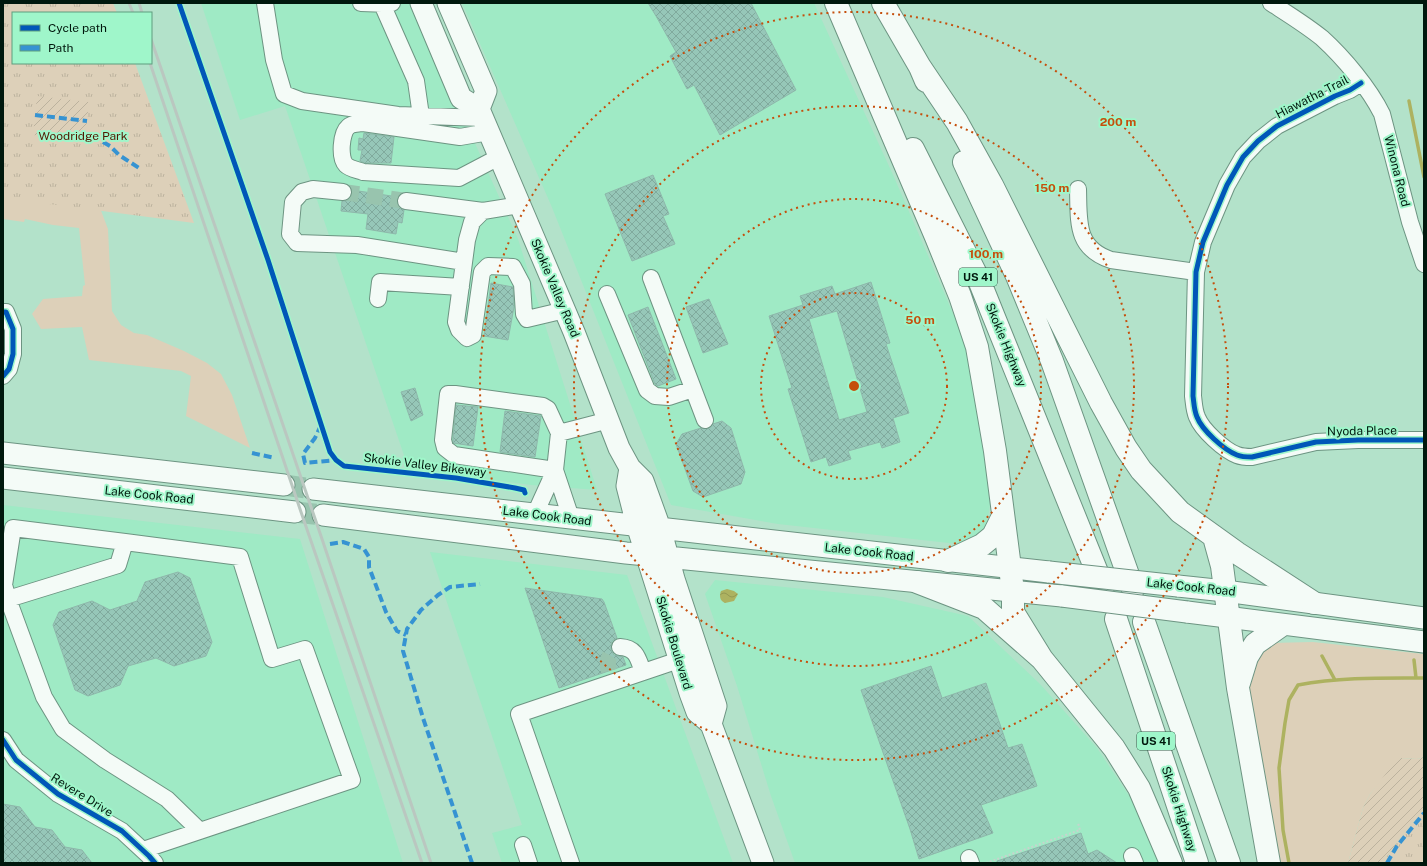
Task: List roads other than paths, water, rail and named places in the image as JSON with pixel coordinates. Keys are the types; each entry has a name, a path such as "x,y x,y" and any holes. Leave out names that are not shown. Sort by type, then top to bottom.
{"highway":[{"path":"836,3 936,237 960,296 974,339 988,406 1013,592 1012,612 1042,659 1114,748 1139,788 1171,863"},
{"name":"Skokie Highway","path":"839,3 979,280 1103,587"},
{"name":"US 41","path":"883,3 920,67 1017,276 1049,354 1133,589"},
{"path":"920,67 957,122 992,185 1101,403 1126,448 1141,470 1180,512 1237,553 1314,603"},
{"path":"948,561 982,546 993,536 1003,516"},
{"path":"1214,536 1222,566 1238,688 1269,863"},
{"path":"917,582 984,608 1042,659"},
{"name":"Skokie Highway","path":"1116,619 1197,863"},
{"name":"US 41","path":"1144,622 1229,863"},
{"path":"1238,688 1247,657 1255,644 1282,625"}],"main road":[{"path":"421,3 461,98 484,120"},
{"path":"448,3 486,91 484,120"},
{"name":"Skokie Valley Road","path":"484,120 565,310 619,448 630,468 643,481 660,528 668,558"},
{"name":"Lake Cook Road","path":"3,453 284,485"},
{"path":"630,468 627,486 637,525 647,555"},
{"name":"Lake Cook Road","path":"3,478 295,512"},
{"name":"Lake Cook Road","path":"312,489 1182,586 1424,618"},
{"name":"Lake Cook Road","path":"323,515 408,527 668,558 1062,596 1424,642"},
{"name":"Skokie Boulevard","path":"647,555 679,660 697,712 711,724 763,863"},
{"name":"Skokie Boulevard","path":"668,558 716,706 711,724"}],"street":[{"path":"265,3 274,60 284,94 302,101 398,115 484,120"},
{"path":"362,3 387,4 416,81 421,116"},
{"name":"Winona Road","path":"1272,3 1320,37 1344,59 1376,102 1382,114 1410,222 1424,264"},
{"name":"Hiawatha Trail","path":"1194,371 1196,272 1203,242 1227,185 1243,157 1258,141 1277,126 1335,96 1350,90 1361,83"},
{"path":"484,120 460,137 363,123 353,124 347,128 343,135 342,157 346,164 353,169 363,172 459,178 499,157"},
{"path":"344,192 313,188 302,192 293,202 290,234 297,243 357,245 464,262"},
{"path":"1078,189 1079,221 1082,235 1087,246 1093,252 1111,260 1196,272"},
{"path":"406,201 483,211 520,204"},
{"path":"483,211 472,222 467,240 456,322 459,330 466,338 473,335 482,272 488,266 513,267 522,284 524,314 527,319 565,310"},
{"path":"651,278 705,420"},
{"path":"378,299 380,282 461,287"},
{"path":"606,294 647,390 655,396 669,397 693,389"},
{"path":"3,312 6,312 13,329 8,348 9,369 3,376"},
{"name":"Nyoda Place","path":"1194,371 1193,396 1194,410 1197,418 1202,427 1220,444 1236,454 1252,457 1316,442 1358,440 1424,440"},
{"path":"535,514 555,470 559,433 548,409 543,406 448,394 443,440 446,448 454,455 555,470"},
{"path":"559,433 609,420"},
{"path":"555,470 571,518"},
{"path":"143,850 200,831 352,780 305,649 272,659 240,557 14,528 4,585 6,600 44,697 63,729 105,760 167,799 200,831"},
{"path":"6,600 118,565 125,542"},
{"path":"620,647 627,647 634,652 643,672"},
{"path":"571,863 519,714 611,677 643,672 679,660"},
{"name":"Revere Drive","path":"5,746 16,760 58,794 122,831 155,863"},
{"path":"523,845 529,863"}],"water":[{"path":"727,589 738,594 734,601 725,603 721,600 720,595 721,591"}],"waterway":[{"path":"1409,101 1424,177"},
{"path":"1322,656 1335,680"},
{"path":"1414,660 1416,678"},
{"path":"1289,863 1283,830 1279,768 1289,700 1298,685 1345,679 1424,678"}],"tunnel":[{"path":"343,192 406,201"},
{"path":"284,485 313,489"},
{"path":"295,512 323,515"},
{"path":"609,671 609,657 613,651 620,647"}],"railway":[{"path":"129,3 133,12"},
{"path":"139,3 142,12"},
{"path":"152,42 431,863"},
{"path":"150,64 301,512 422,863"}],"park label":[{"name":"Woodridge Park","path":"83,136"}]}
